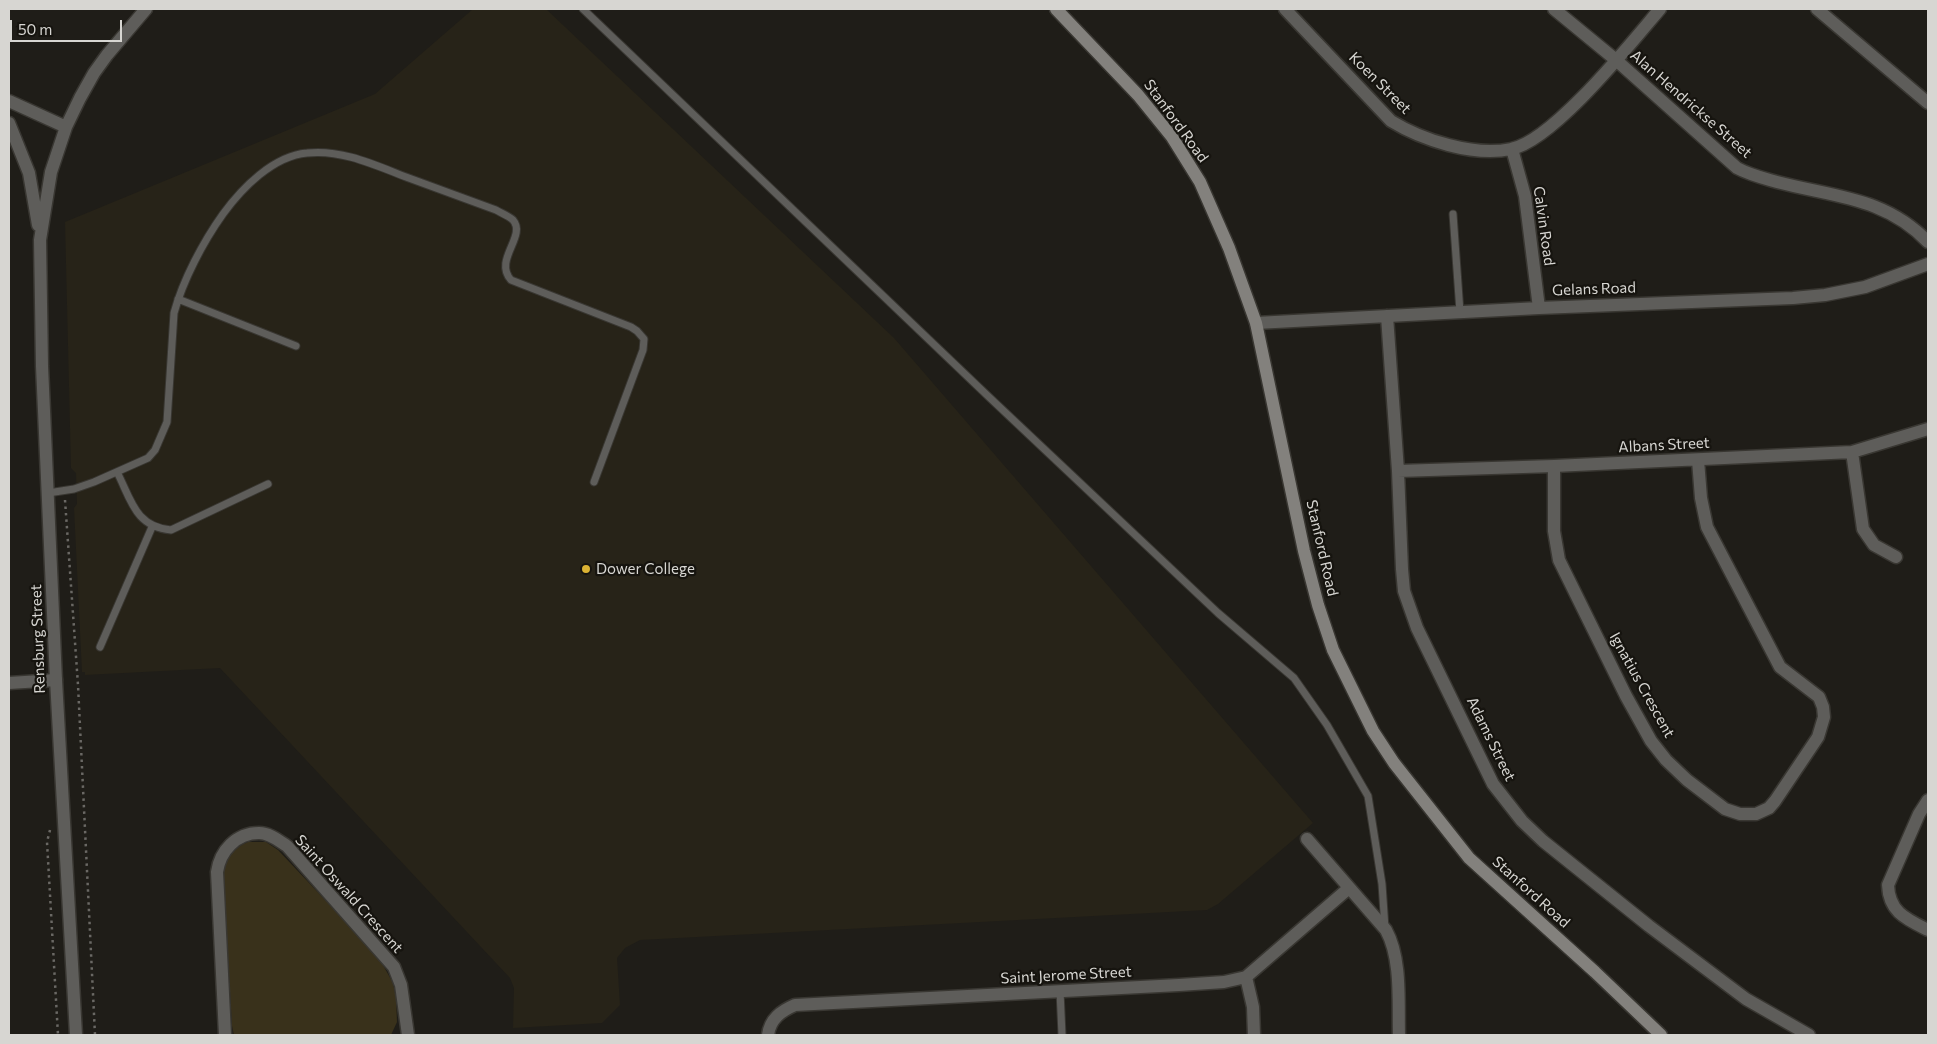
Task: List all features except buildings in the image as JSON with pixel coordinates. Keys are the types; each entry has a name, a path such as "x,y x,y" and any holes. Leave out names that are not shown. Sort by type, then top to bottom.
{"main road":[{"name":"Stanford Road","path":"1056,9 1138,95 1172,137 1200,182 1229,248 1256,323 1304,552 1318,604 1333,650 1373,731 1394,763 1469,858 1661,1035"}],"street":[{"name":"Rensburg Street","path":"40,240 51,172 66,128 94,73 146,9"},
{"name":"Koen Street","path":"1284,9 1391,121 1410,132 1431,140 1466,149 1512,149 1535,138 1566,112 1616,60 1660,9"},
{"name":"Alan Hendrickse Street","path":"1554,9 1616,60 1737,168 1767,180 1875,206 1912,226 1928,242"},
{"path":"1817,9 1928,103"},
{"path":"9,101 66,128"},
{"name":"Rensburg Street","path":"9,123 29,173 40,240 42,366 56,680 76,1035"},
{"name":"Calvin Road","path":"1512,149 1525,196 1539,308"},
{"name":"Gelans Road","path":"1256,323 1539,308 1793,298 1865,287 1928,264"},
{"name":"Adams Street","path":"1387,316 1404,591 1417,628 1493,784 1505,802 1543,841 1649,926 1746,999 1809,1035"},
{"name":"Albans Street","path":"1398,471 1698,460 1852,452 1928,429"},
{"path":"1852,452 1863,529 1874,545 1896,557"},
{"name":"Ignatius Crescent","path":"1554,466 1554,531 1559,560 1626,696 1651,741 1666,760 1712,800 1725,809 1740,814 1756,814 1769,808 1818,738 1824,717 1823,707 1819,697 1780,667 1742,596 1708,527 1700,498 1698,460"},
{"path":"9,682 56,680"},
{"path":"1928,800 1919,814 1895,867 1888,890 1892,904 1901,915 1928,930"},
{"name":"Saint Oswald Crescent","path":"225,1035 217,872 219,859 224,850 240,839 260,833 276,839 287,846 394,967 401,985 408,1035"},
{"path":"1307,839 1386,930 1392,942 1396,959 1399,1035"},
{"name":"Saint Jerome Street","path":"768,1035 774,1018 795,1005 1224,982 1246,977 1349,888"},
{"path":"1246,977 1253,1007 1254,1035"}],"lane":[{"path":"583,9 989,398 1218,613 1294,678 1328,725 1368,796 1382,884 1386,930"},
{"path":"48,493 83,486 148,458 156,450 167,422 174,313 178,299 203,247 233,200 252,180 279,162 306,153 328,153 358,159 496,210 512,219 515,223 516,234 504,267 506,274 512,280 637,330 644,339 643,350 594,482"},
{"path":"1453,214 1460,312"},
{"path":"178,299 296,346"},
{"path":"117,472 139,517 152,527 171,530 268,484"},
{"path":"100,647 152,527"},
{"path":"1060,991 1062,1035"}],"path":[{"path":"64,490 78,685 95,1035"},
{"path":"51,826 47,842 58,1035"}],"shaded area":[{"name":"Dower College","path":"473,9 546,9 894,338 1313,823 1218,904 1207,910 640,940 625,948 617,958 620,1005 602,1023 513,1028 514,988 510,978 220,668 85,675 85,672 82,672 74,508 77,504 76,473 71,468 65,222 375,94"},
{"path":"248,842 266,842 278,850 378,956 393,983 396,998 397,1022 391,1035 234,1035 223,874 231,854 238,847"}],"place":[{"name":"Dower College","path":"586,569"}]}
